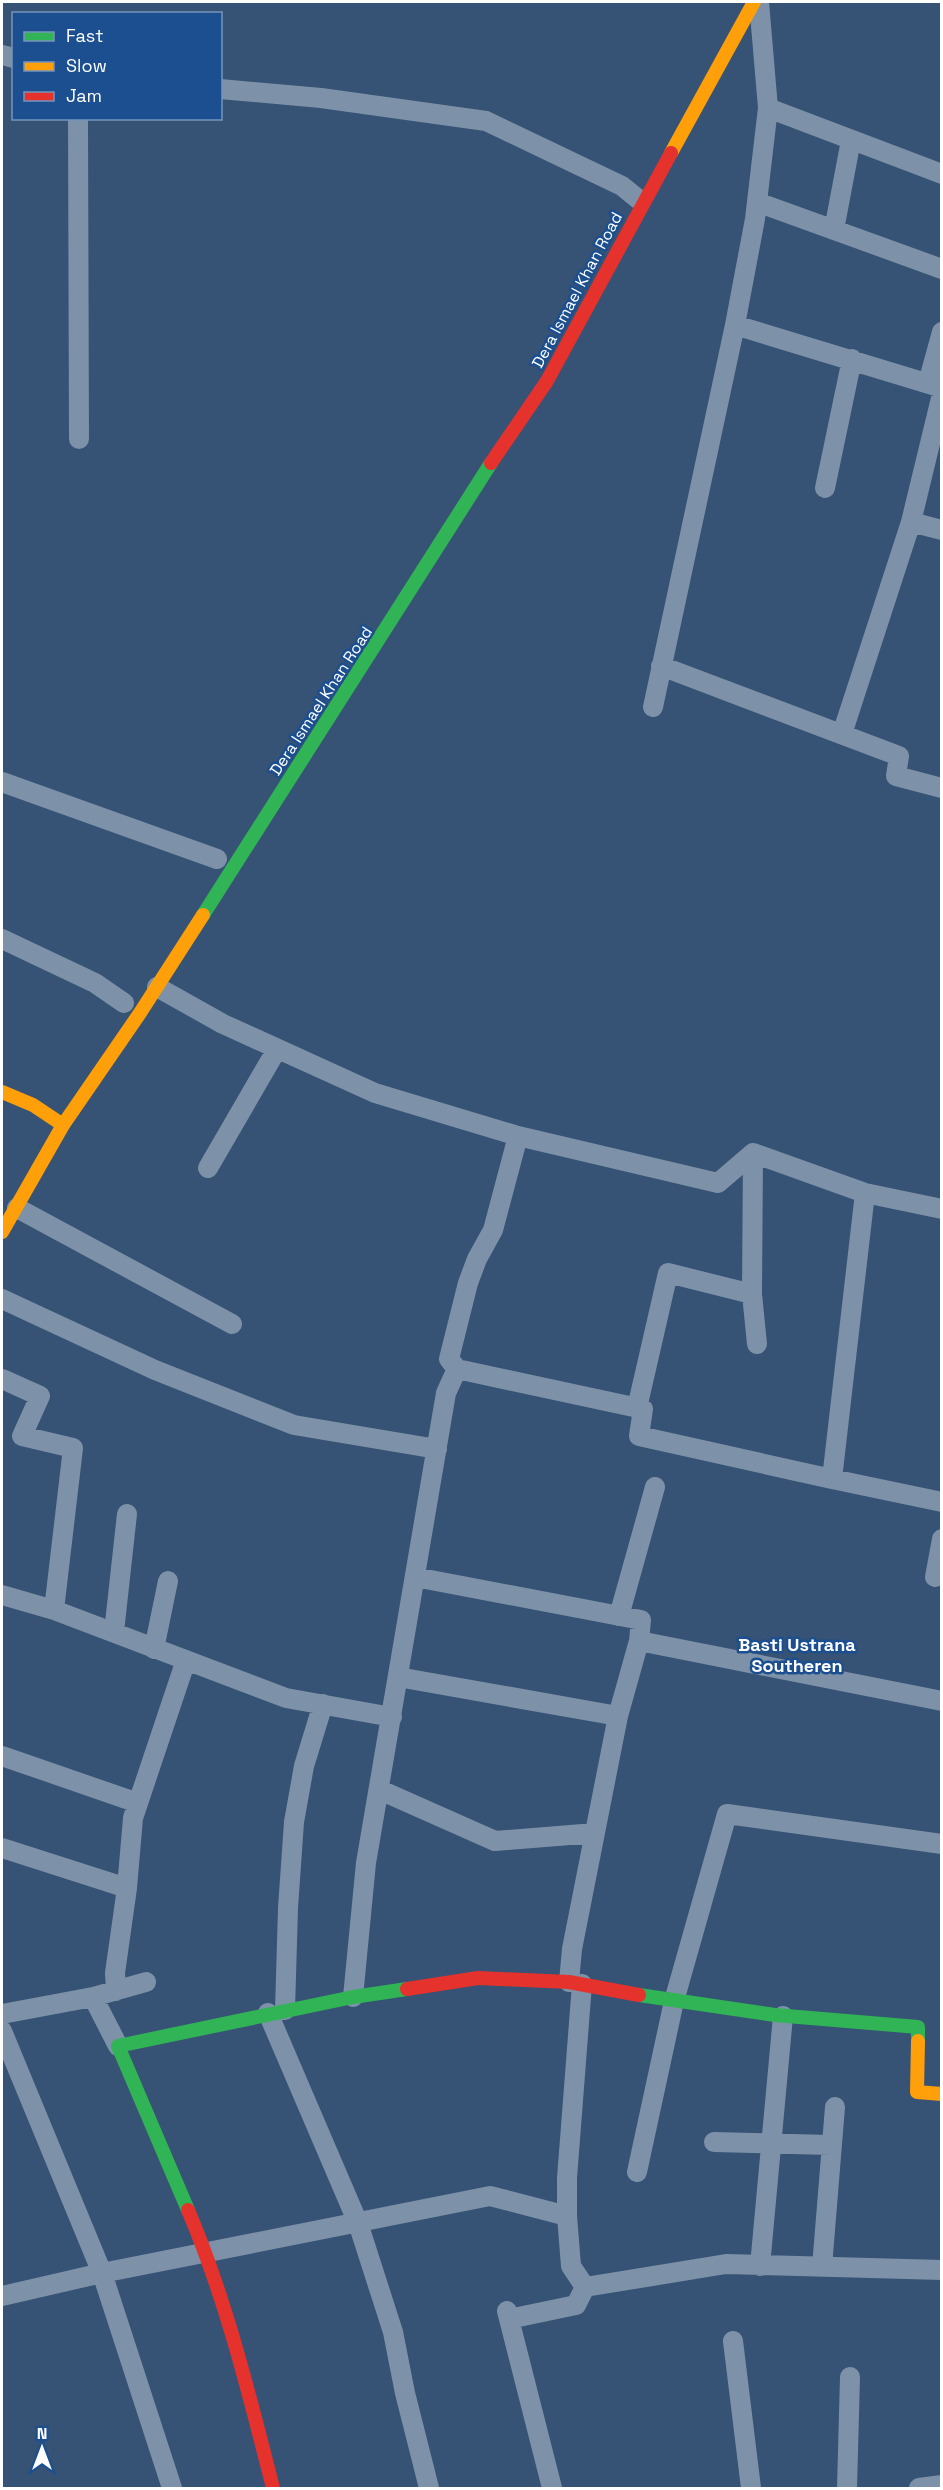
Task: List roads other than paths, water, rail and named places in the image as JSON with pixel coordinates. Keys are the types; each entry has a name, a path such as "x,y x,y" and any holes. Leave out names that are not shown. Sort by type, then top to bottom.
{"main road":[{"name":"Dera Ismael Khan Road","path":"2,1232 63,1125 157,987 345,695 480,479 547,381 754,2"},
{"name":"Dera Ismael Khan Road","path":"620,218 655,180"},
{"path":"2,1092 33,1105 63,1125"},
{"path":"273,2488 206,2253 118,2046 353,1997 478,1978 575,1983 674,2001 783,2016 918,2027 917,2092 942,2094"}],"street":[{"path":"652,707 735,325 757,202 768,108 759,2"},
{"path":"222,89 321,98 486,121 622,186 638,199"},
{"path":"768,108 942,174"},
{"path":"78,120 79,439"},
{"path":"834,230 851,140"},
{"path":"757,202 942,268"},
{"path":"735,325 852,359 937,388"},
{"path":"842,734 911,522 937,388 942,332"},
{"path":"825,488 852,359"},
{"path":"911,522 942,530"},
{"path":"661,666 899,756 896,776 942,788"},
{"path":"2,782 217,858"},
{"path":"2,939 95,984 124,1003"},
{"path":"157,987 223,1024 375,1093 518,1136 718,1183 753,1153"},
{"path":"208,1168 277,1049"},
{"path":"518,1136 493,1230 477,1259 468,1283 450,1359 457,1369 643,1409 639,1436 942,1502"},
{"path":"753,1153 865,1193 942,1209"},
{"path":"753,1153 752,1294 757,1344"},
{"path":"832,1479 865,1193"},
{"path":"17,1208 232,1324"},
{"path":"637,1408 668,1274 752,1294"},
{"path":"2,1299 155,1370 294,1425 436,1449"},
{"path":"353,1997 366,1863 446,1393 457,1369"},
{"path":"2,1379 40,1396 22,1436 73,1448 54,1610"},
{"path":"619,1616 655,1487"},
{"path":"114,1632 127,1515"},
{"path":"934,1577 942,1539"},
{"path":"415,1577 641,1620 639,1641 618,1716 572,1948 575,1983 567,2216 571,2266 585,2287"},
{"path":"154,1648 168,1581"},
{"path":"2,1595 54,1610 285,1698 392,1718"},
{"path":"639,1641 942,1701"},
{"path":"116,1991 115,1973 127,1888 133,1818 186,1660"},
{"path":"398,1677 618,1716"},
{"path":"323,1704 304,1766 294,1822 287,1931 276,2012 358,2223 393,2332 405,2394 429,2488"},
{"path":"2,1756 138,1803"},
{"path":"380,1790 495,1841 595,1833"},
{"path":"637,2172 674,2001 727,1814 942,1844"},
{"path":"2,1848 127,1888"},
{"path":"2,2014 93,1997 146,1982"},
{"path":"93,1997 118,2046"},
{"path":"760,2266 783,2016"},
{"path":"2,2031 102,2273 172,2488"},
{"path":"822,2266 835,2107"},
{"path":"714,2142 831,2145"},
{"path":"2,2296 102,2273 490,2196 567,2216"},
{"path":"585,2287 726,2264 942,2270"},
{"path":"552,2488 508,2315 576,2305 585,2287"},
{"path":"733,2341 751,2488"},
{"path":"847,2488 850,2377"},
{"path":"919,2488 942,2485"}],"district":[{"name":"Basti Ustrana Southeren","path":"797,1654"}]}
